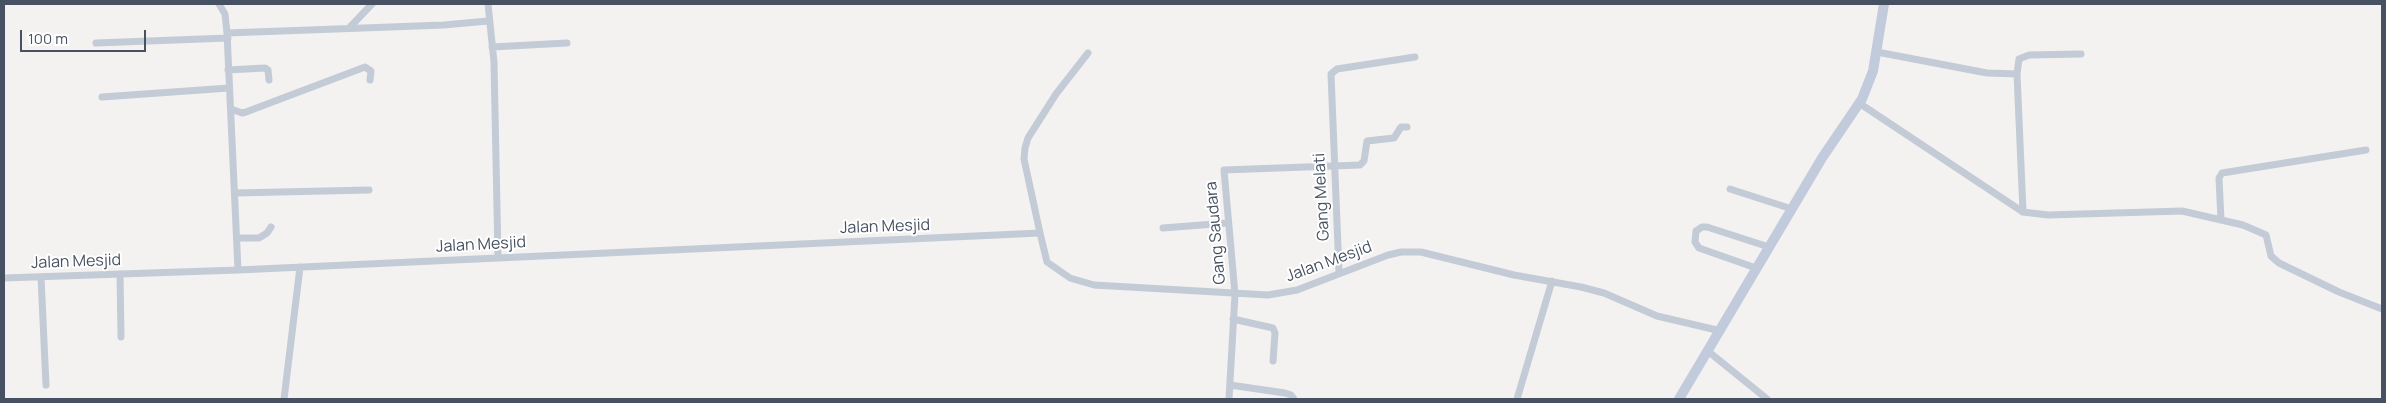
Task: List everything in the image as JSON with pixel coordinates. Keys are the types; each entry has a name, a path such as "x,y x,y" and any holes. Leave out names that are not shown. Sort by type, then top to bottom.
{"street":[{"path":"219,4 225,14 227,36 238,270"},
{"path":"350,27 372,4"},
{"path":"488,4 492,47 498,258"},
{"path":"1679,399 1709,352 1756,268 1822,158 1860,103 1870,81 1877,52 1884,4"},
{"path":"96,43 350,27 444,25 488,20"},
{"path":"492,47 567,44"},
{"path":"1877,52 1987,72 2016,74"},
{"path":"1040,233 1024,159 1025,148 1028,138 1056,94 1088,53"},
{"path":"2023,212 2017,64 2022,57 2081,54"},
{"name":"Gang Melati","path":"1339,272 1330,79 1333,71 1415,57"},
{"path":"230,109 237,112 246,112 365,67 371,71 370,80"},
{"path":"228,70 265,68 268,70 269,80"},
{"path":"102,96 229,88"},
{"path":"1860,103 2023,212 2067,215 2182,211 2221,220 2262,232 2267,238 2271,256 2285,266 2339,292 2382,309"},
{"path":"1334,166 1363,164 1367,141 1394,138 1401,127 1407,126"},
{"path":"2221,220 2219,178 2222,173 2366,150"},
{"name":"Gang Saudara","path":"1229,399 1235,294 1224,170 1334,166"},
{"path":"1730,189 1792,209"},
{"path":"235,193 369,190"},
{"path":"1163,228 1228,223"},
{"path":"237,238 259,238 271,227"},
{"path":"1756,268 1699,248 1695,242 1696,231 1702,227 1707,227 1769,247"},
{"name":"Jalan Mesjid","path":"4,278 238,270 1040,233 1047,262 1060,273 1080,282 1094,285 1268,295 1286,293 1388,255 1412,251 1434,254 1496,271 1552,281 1604,294 1657,316 1721,331"},
{"path":"284,399 300,267"},
{"path":"120,274 121,337"},
{"path":"41,277 46,385"},
{"path":"1517,399 1552,281"},
{"path":"1233,319 1273,328 1275,333 1273,361"},
{"path":"1709,352 1767,399"},
{"path":"1230,385 1285,393 1292,395 1294,399"}]}
